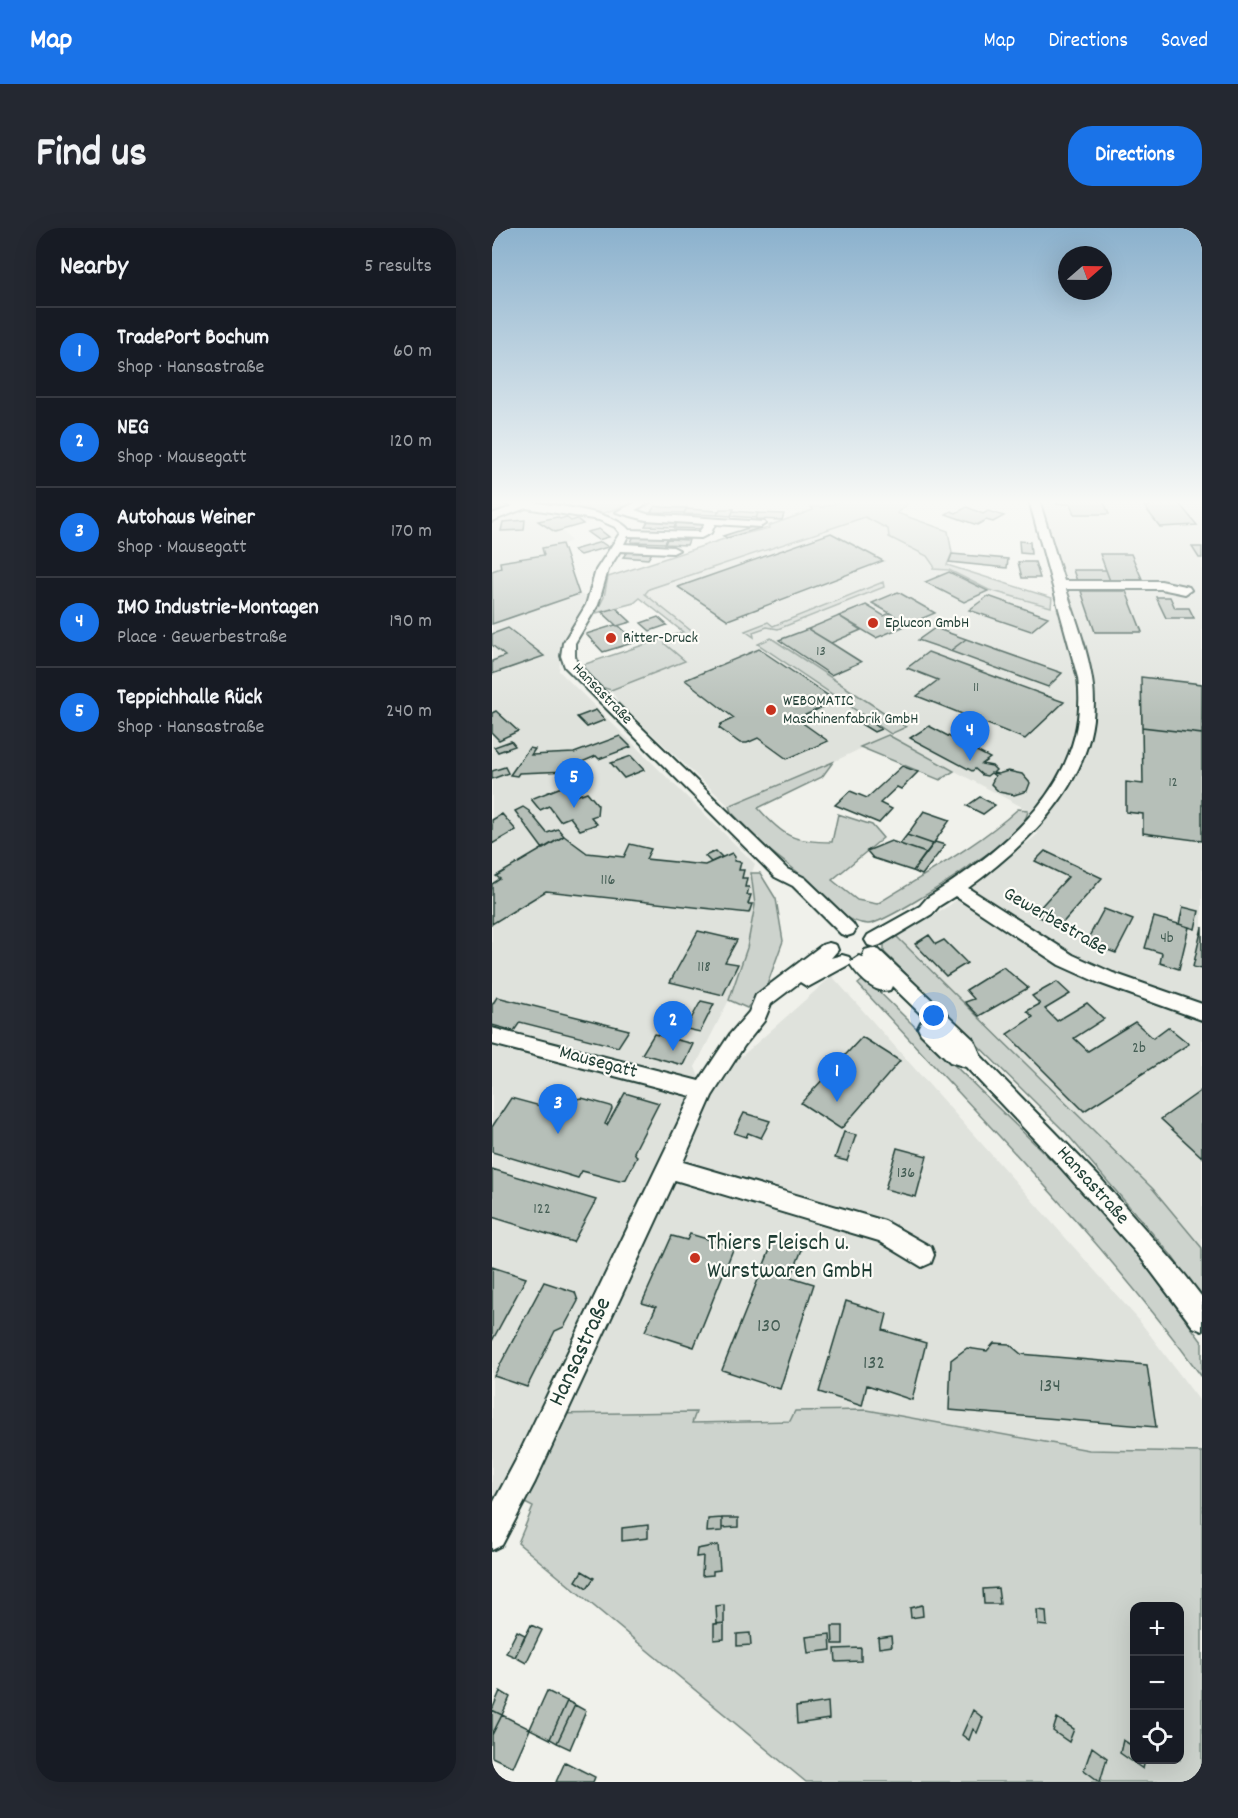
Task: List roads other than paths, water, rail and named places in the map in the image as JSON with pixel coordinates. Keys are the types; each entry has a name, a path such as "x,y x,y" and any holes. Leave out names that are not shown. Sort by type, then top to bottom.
{"street":[{"name":"Hansastraße","path":"601,573 592,605 569,644 571,664 579,675 781,873 799,882 852,946 957,1056 973,1061 1084,1176 1151,1252 1202,1318"},
{"name":"Gewerbestraße","path":"852,946 926,909 988,865 1032,827 1058,794 1073,767 1083,730 1087,696 1076,642 1055,573"},
{"path":"1059,585 1161,585 1185,590"},
{"name":"Gewerbestraße","path":"957,888 1066,960 1108,979 1202,1012"},
{"name":"Hansastraße","path":"492,1535 525,1472 704,1091 737,1040 757,1016 832,965 852,946"},
{"name":"Mausegatt","path":"492,1036 704,1091"},
{"path":"669,1168 885,1232 922,1255"}],"place":[{"name":"Eplucon GmbH","path":"873,623"},
{"name":"Ritter-Druck","path":"611,638"},
{"name":"WEBOMATIC Maschinenfabrik GmbH","path":"771,710"},
{"name":"IMO Industrie-Montagen","path":"970,761"},
{"name":"Teppichhalle Rück","path":"574,808"},
{"name":"NEG","path":"673,1051"},
{"name":"TradePort Bochum","path":"837,1102"},
{"name":"Autohaus Weiner","path":"558,1134"},
{"name":"Thiers Fleisch u. Wurstwaren GmbH","path":"695,1258"}]}
